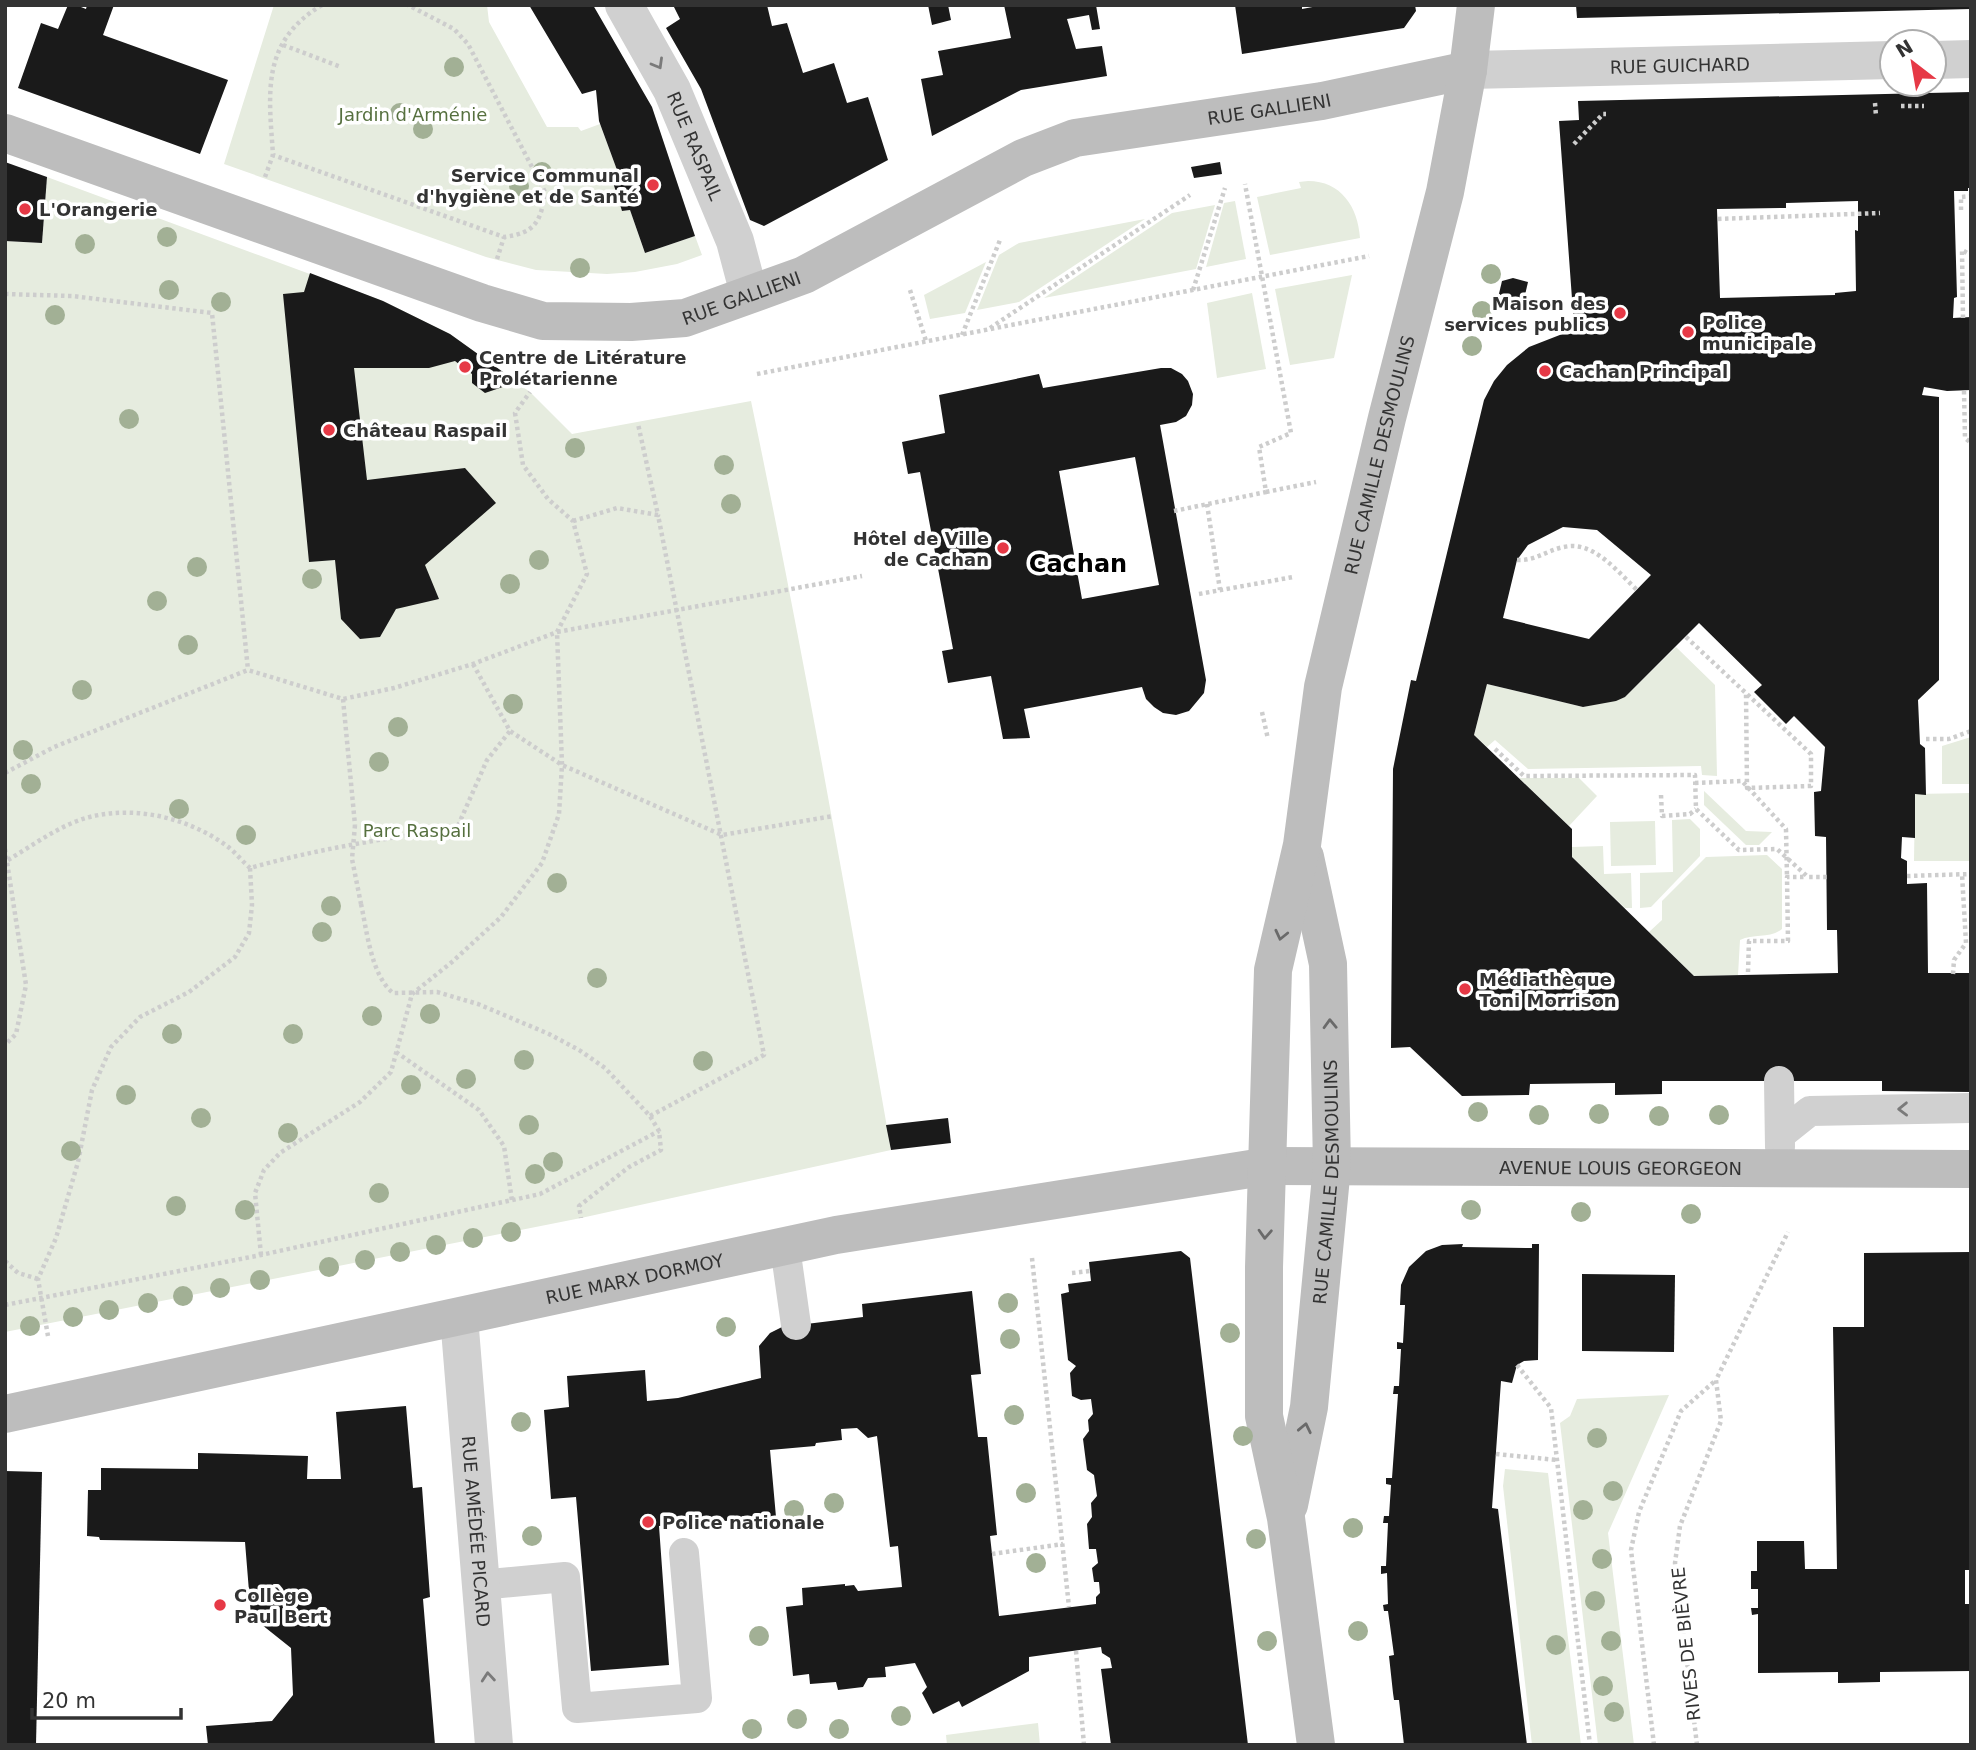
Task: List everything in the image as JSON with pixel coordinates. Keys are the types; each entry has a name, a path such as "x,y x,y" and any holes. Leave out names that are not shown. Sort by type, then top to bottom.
{"main road":[{"name":"RUE CAMILLE DESMOULINS","path":"1315,1745 1286,1518 1264,1416 1264,1266 1273,971 1302,845 1323,687 1387,418 1445,192 1468,70 1476,5"},
{"name":"RUE GALLIENI","path":"5,133 482,303 543,321 617,323 685,318 804,275 1023,158 1075,138 1322,101 1468,70"},
{"name":"RUE CAMILLE DESMOULINS","path":"1286,1518 1309,1406 1332,1166 1328,964 1302,845"},
{"name":"AVENUE LOUIS GEORGEON","path":"1269,1166 1780,1152 1971,1170"},
{"name":"RUE MARX DORMOY","path":"5,1413 836,1235 1269,1166"}],"street":[{"name":"RUE RASPAIL","path":"624,5 672,90 734,241 749,294"},
{"path":"1948,60 1971,59"},
{"name":"RUE GUICHARD","path":"1468,70 1878,60"},
{"name":"RUE AMÉDÉE PICARD","path":"459,1317 494,1745"}],"lane":[{"path":"1779,1081 1780,1152"},
{"path":"1780,1152 1810,1111 1971,1108"},
{"path":"785,1247 796,1325"},
{"path":"480,1585 565,1577 577,1708 697,1698 684,1553"}],"path":[{"path":"260,188 273,155 269,91 272,66 298,22 321,5"},
{"path":"273,155 504,237 528,231 538,220 545,192 468,44 454,29 408,5"},
{"path":"283,45 341,67"},
{"path":"1245,184 1290,433 1259,447 1266,492"},
{"path":"1194,290 1225,188"},
{"path":"988,330 1190,195"},
{"path":"1961,210 1961,197 1971,196"},
{"path":"1717,219 1880,213"},
{"path":"493,270 504,237"},
{"path":"962,335 1000,240"},
{"path":"1962,250 1971,250"},
{"path":"1962,250 1971,256"},
{"path":"1962,250 1963,318"},
{"path":"757,373 1369,256"},
{"path":"910,290 926,341"},
{"path":"5,294 72,296 212,313 248,670"},
{"path":"1964,391 1965,438 1971,443"},
{"path":"261,1255 256,1193 264,1170 280,1153 360,1102 391,1072 412,994 501,917 542,863 559,814 562,765 557,632 587,574 573,521 548,499 523,465 515,413 530,392"},
{"path":"638,424 677,608 764,1055 650,1116"},
{"path":"1174,511 1316,482"},
{"path":"1207,504 1220,590"},
{"path":"573,521 617,508 658,515"},
{"path":"1517,561 1530,561 1565,546 1578,547 1602,558 1637,590"},
{"path":"5,773 54,747 248,670 343,699 394,688 473,664 557,632 862,576"},
{"path":"1199,594 1293,577"},
{"path":"1686,637 1811,754 1811,786 1747,788"},
{"path":"473,664 510,731 562,765 722,835 833,816"},
{"path":"1746,692 1747,788"},
{"path":"343,699 355,825 352,859 378,976 385,986 393,993 437,992 478,1004 549,1034 605,1068 650,1116 659,1131 661,1150 629,1167 579,1206 581,1218"},
{"path":"250,868 377,840 457,828 487,760 510,731"},
{"path":"1926,739 1949,738 1971,732"},
{"path":"1495,749 1524,776 1695,775 1696,809 1739,849 1777,849 1808,877"},
{"path":"1695,783 1742,781 1786,829 1788,941 1749,942 1748,971"},
{"path":"1661,795 1662,816 1690,814 1696,809"},
{"path":"8,860 54,832 92,816 131,811 176,820 205,832 228,847 250,868 252,905 249,933 235,957 189,992 140,1017 111,1047 92,1090 71,1187 56,1238 38,1279 48,1336"},
{"path":"5,849 26,985 16,1034 5,1045"},
{"path":"1953,974 1954,961 1966,943 1962,874"},
{"path":"1907,876 1971,874"},
{"path":"1787,877 1827,877"},
{"path":"396,1052 479,1110 504,1146 512,1201"},
{"path":"5,1306 261,1255 540,1194 659,1131"},
{"path":"1654,1745 1630,1550 1639,1511 1681,1411 1716,1380 1788,1233"},
{"path":"1032,1258 1069,1607"},
{"path":"5,1261 18,1273 38,1279"},
{"path":"1072,1273 1090,1271"},
{"path":"1517,1365 1551,1408 1590,1745"},
{"name":"RIVES DE BIÈVRE","path":"1697,1745 1675,1563 1680,1526 1721,1421 1716,1380"},
{"path":"1496,1454 1557,1461"},
{"path":"992,1554 1063,1544"},
{"path":"1076,1651 1084,1745"}],"green space":[{"name":"Jardin d'Arménie","path":"274,5 487,5 489,22 547,127 578,127 581,131 600,124 617,170 610,174 622,211 630,210 645,253 695,236 702,255 677,264 635,272 607,274 536,270 486,257 224,164"},
{"name":"Parc Raspail","path":"47,177 383,301 450,334 530,392 572,434 751,401 807,681 891,1150 581,1218 5,1332 5,241 42,243"},
{"path":"1308,181 1330,186 1346,198 1356,216 1360,238 1270,255 1257,197 1301,188 1299,182"},
{"path":"1235,201 1246,259 1206,267 1224,203"},
{"path":"1215,205 1196,269 1044,298 1172,213"},
{"path":"1145,219 1019,302 977,310 999,255 1019,243"},
{"path":"986,262 965,313 930,319 924,295"},
{"path":"1352,275 1334,358 1290,365 1275,289"},
{"path":"1252,293 1266,369 1217,378 1207,303"},
{"path":"1676,647 1715,685 1717,776 1702,775 1701,766 1528,769 1495,740 1487,747 1474,735 1487,684 1583,707 1625,697"},
{"path":"1971,737 1971,784 1942,784 1942,746"},
{"path":"1519,778 1579,778 1597,796 1569,826"},
{"path":"1704,791 1746,831 1772,832 1759,845 1746,845 1704,805"},
{"path":"1971,793 1971,861 1914,861 1915,794"},
{"path":"1690,819 1700,829 1700,856 1651,907 1640,908 1640,873 1673,872 1672,820"},
{"path":"1655,821 1656,865 1611,866 1610,822"},
{"path":"1603,846 1604,874 1631,873 1632,908 1625,908 1572,857 1572,847"},
{"path":"1767,855 1782,869 1782,929 1772,934 1740,940 1738,975 1694,976 1649,932 1662,920 1662,901 1706,857"},
{"path":"1669,1395 1608,1533 1634,1745 1598,1745 1560,1423 1570,1416 1577,1399"},
{"path":"1505,1469 1548,1473 1581,1745 1532,1745 1503,1486"},
{"path":"1038,1723 1040,1745 947,1745 946,1735"}],"building":[{"path":"68,5 86,9 87,5 114,5 103,35 228,80 200,154 18,88 41,23 58,29"},
{"path":"529,5 593,5 652,107 695,236 645,253 630,210 622,211 610,173 617,170 599,121 596,90 582,94"},
{"path":"673,5 767,5 772,26 787,23 803,73 834,63 847,103 868,97 888,160 764,226 750,220 701,89 666,28 680,19"},
{"path":"928,5 948,5 951,20 932,25"},
{"path":"1004,5 1096,5 1100,29 1092,30 1089,15 1067,19 1076,49 1102,46 1107,76 1021,90 932,136 921,79 943,75 938,51 1011,38"},
{"path":"1235,5 1302,5 1302,9 1323,5 1415,5 1416,11 1404,28 1242,54"},
{"path":"1576,5 1971,5 1971,9 1577,18"},
{"path":"1971,92 1971,188 1968,188 1968,191 1954,191 1957,297 1954,298 1953,318 1971,317 1971,390 1947,391 1924,387 1922,395 1939,397 1939,680 1918,700 1920,744 1925,748 1926,795 1915,794 1915,838 1902,837 1901,858 1907,861 1907,884 1927,883 1928,973 1971,973 1971,1092 1882,1091 1882,1081 1662,1081 1662,1094 1615,1095 1615,1083 1530,1084 1529,1095 1462,1096 1410,1047 1391,1048 1393,769 1411,680 1416,681 1484,400 1507,365 1529,347 1570,331 1599,330 1574,326 1559,121 1579,120 1578,101 1878,94 1878,98 1948,98 1948,93","holes":["1858,201 1858,231 1855,230 1856,291 1835,295 1720,298 1717,209 1786,208 1786,203","1563,527 1597,530 1651,575 1589,639 1503,618 1517,560 1528,545","1699,623 1762,685 1754,692 1786,724 1794,716 1825,747 1821,791 1814,792 1815,836 1826,837 1827,930 1837,930 1838,973 1694,976 1572,857 1572,829 1474,735 1487,684 1583,707 1616,701 1625,697"]},
{"name":"L'Orangerie","path":"5,162 47,177 42,243 5,241"},
{"path":"1220,162 1222,174 1194,178 1191,167"},
{"name":"Château Raspail","path":"310,273 383,301 450,334 517,382 485,393 472,383 472,374 455,361 429,368 354,368 367,480 465,468 496,503 425,565 439,599 396,609 380,637 360,639 341,619 335,560 309,562 283,294 304,292"},
{"path":"1513,278 1528,282 1521,312 1505,308 1497,302 1502,281"},
{"name":"Hôtel de Ville de Cachan","path":"1161,368 1171,368 1188,381 1193,394 1192,405 1186,416 1176,422 1160,425 1206,680 1204,693 1189,711 1176,715 1163,713 1146,699 1142,687 1024,709 1030,738 1003,739 991,676 948,683 942,651 953,649 920,472 908,474 902,442 945,433 939,395 1039,374 1043,388","holes":["1135,457 1159,585 1082,599 1059,471"]},
{"path":"948,1118 951,1143 891,1150 886,1125"},
{"path":"1463,1244 1462,1247 1532,1248 1532,1244 1539,1244 1538,1360 1524,1361 1517,1365 1512,1383 1501,1381 1492,1508 1498,1509 1527,1745 1404,1745 1399,1700 1394,1700 1393,1693 1389,1656 1394,1655 1388,1611 1384,1611 1383,1605 1388,1604 1387,1573 1381,1574 1381,1566 1386,1566 1388,1523 1383,1523 1384,1516 1389,1516 1391,1485 1386,1484 1386,1478 1392,1478 1398,1394 1393,1394 1394,1386 1399,1386 1401,1349 1397,1349 1397,1342 1403,1343 1405,1305 1400,1305 1401,1285 1409,1267 1426,1251 1442,1245"},
{"path":"1181,1251 1190,1258 1248,1745 1111,1745 1101,1669 1112,1668 1110,1658 1102,1653 1101,1647 1029,1657 1029,1671 962,1707 959,1701 933,1714 922,1693 927,1687 915,1663 885,1667 886,1677 868,1678 863,1687 838,1690 836,1682 810,1684 809,1674 793,1676 786,1607 803,1605 802,1588 845,1584 854,1585 858,1591 902,1587 898,1546 890,1547 877,1436 868,1438 857,1428 841,1429 842,1440 816,1443 815,1446 770,1450 776,1517 659,1526 669,1665 591,1671 576,1497 551,1499 544,1410 569,1407 567,1376 645,1370 647,1401 678,1398 761,1378 759,1346 770,1333 782,1327 863,1317 862,1304 972,1291 981,1374 971,1375 978,1437 987,1437 997,1535 990,1536 999,1616 1096,1604 1096,1597 1100,1593 1099,1582 1094,1582 1092,1568 1098,1563 1096,1549 1089,1549 1087,1524 1092,1517 1091,1503 1097,1496 1094,1475 1087,1470 1083,1439 1089,1431 1088,1420 1093,1414 1091,1399 1081,1400 1072,1396 1070,1373 1076,1366 1068,1360 1061,1294 1069,1292 1068,1284 1091,1281 1089,1262"},
{"path":"1971,1252 1971,1570 1965,1570 1965,1604 1971,1604 1971,1671 1880,1672 1880,1682 1838,1683 1838,1672 1758,1673 1758,1614 1752,1615 1751,1608 1758,1608 1758,1589 1751,1589 1751,1571 1757,1571 1757,1541 1804,1541 1805,1569 1837,1569 1833,1327 1864,1327 1864,1253"},
{"path":"1582,1274 1675,1275 1674,1352 1582,1351"},
{"path":"406,1406 413,1488 422,1487 430,1597 423,1599 435,1745 208,1745 206,1726 272,1721 293,1695 291,1648 251,1616 245,1542 100,1540 99,1537 87,1536 88,1490 101,1490 101,1468 198,1469 198,1453 308,1456 307,1479 341,1479 336,1412"},
{"path":"5,1471 42,1472 36,1745 5,1745"}],"place":[{"name":"Service Communal d'hygiène et de Santé","path":"653,185"},
{"name":"L'Orangerie","path":"25,209"},
{"name":"Maison des services publics","path":"1620,313"},
{"name":"Police municipale","path":"1688,332"},
{"name":"Centre de Litérature Prolétarienne","path":"465,367"},
{"name":"Cachan Principal","path":"1545,371"},
{"name":"Château Raspail","path":"329,430"},
{"name":"Hôtel de Ville de Cachan","path":"1003,548"},
{"name":"Médiathèque Toni Morrison","path":"1465,989"},
{"name":"Police nationale","path":"648,1522"},
{"name":"Collège Paul Bert","path":"220,1605"}],"district":[{"name":"Cachan","path":"1078,564"}]}
